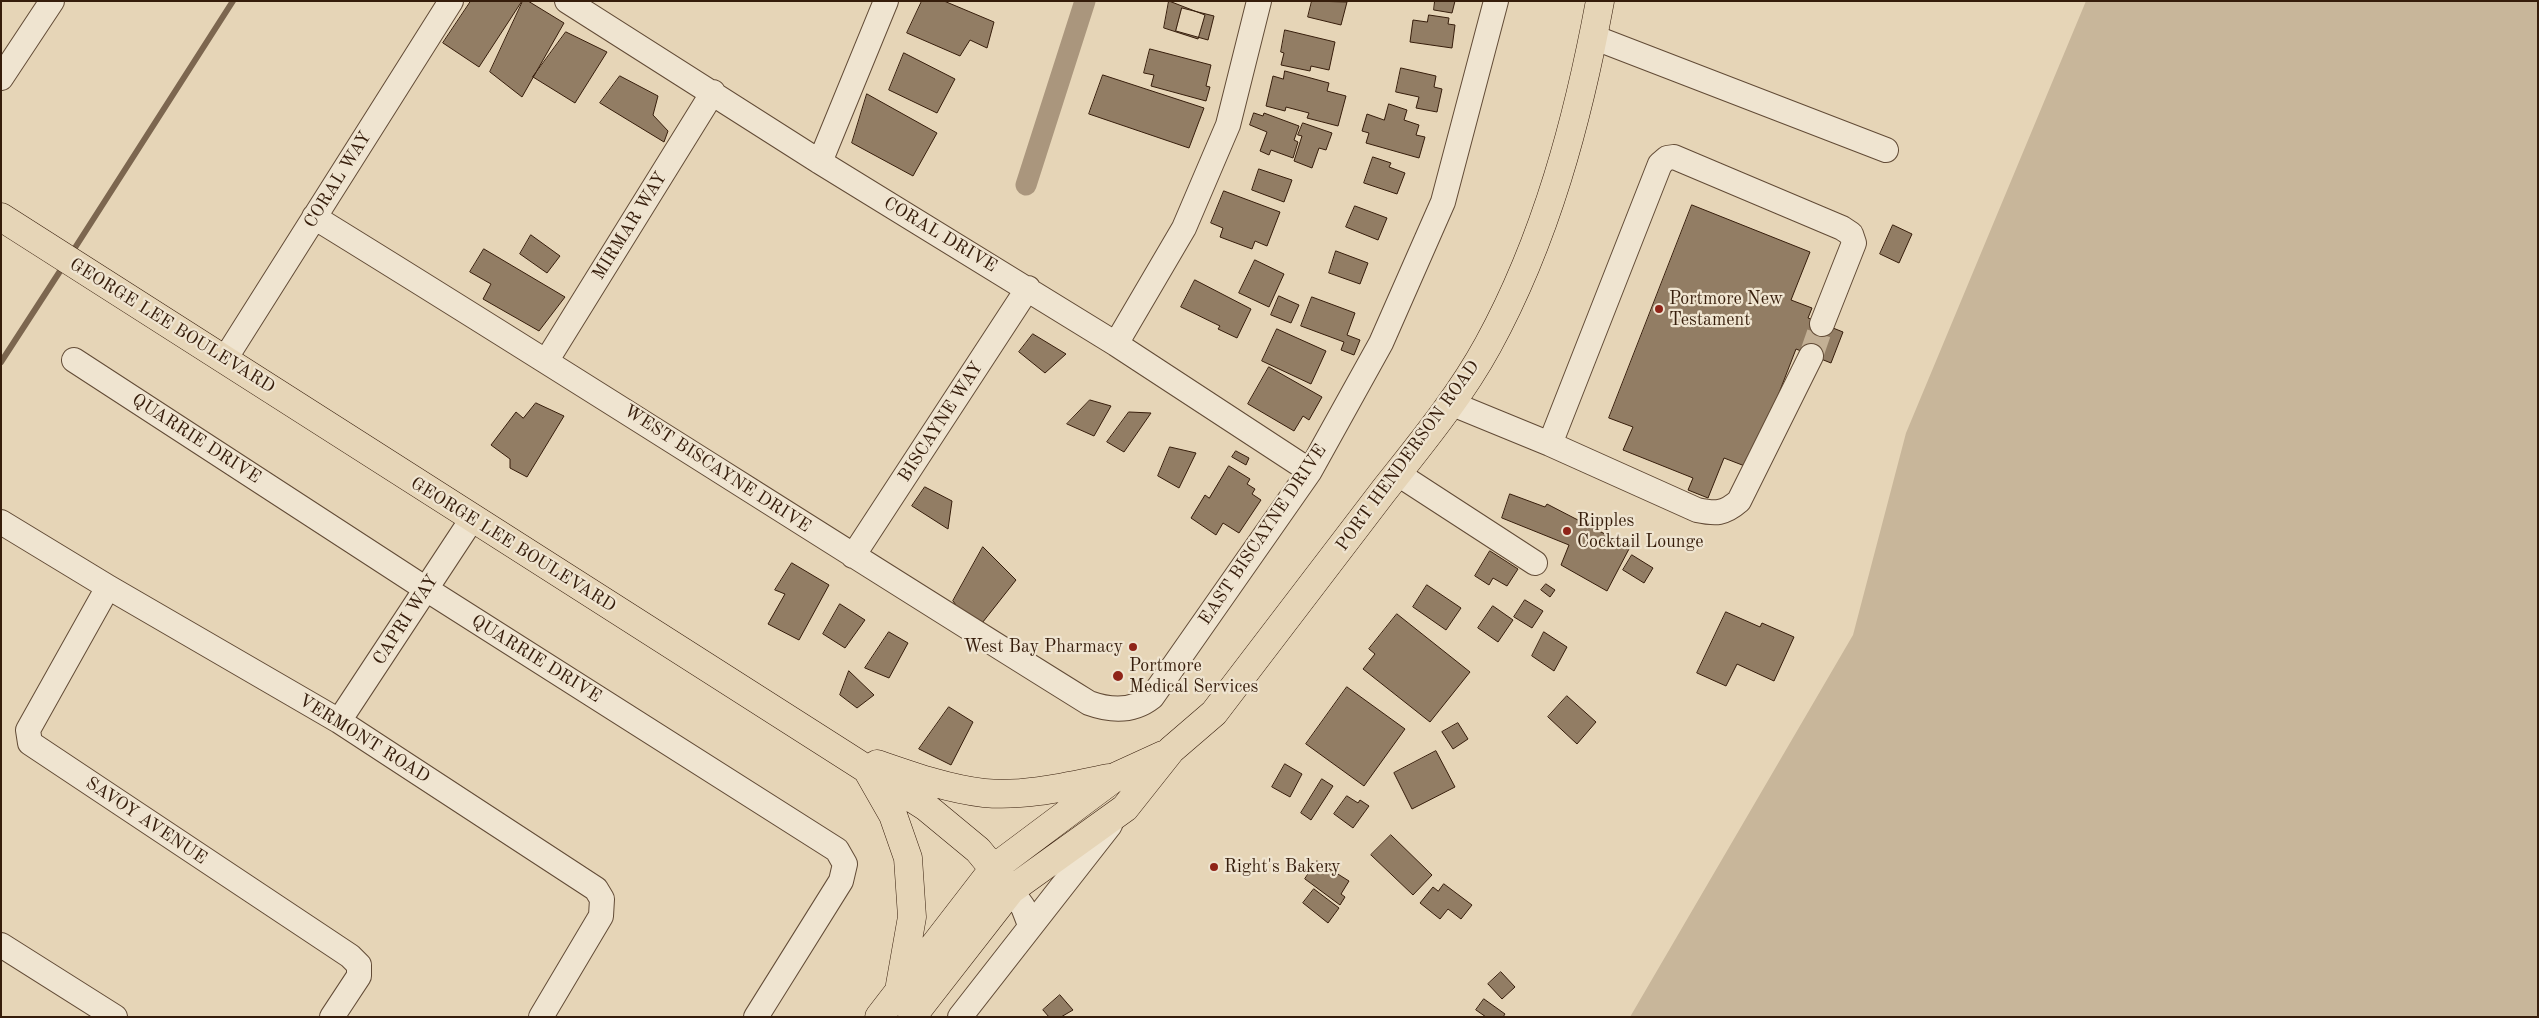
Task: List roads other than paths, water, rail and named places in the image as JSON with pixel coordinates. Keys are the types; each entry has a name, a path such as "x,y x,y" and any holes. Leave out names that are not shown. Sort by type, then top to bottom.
{"main road":[{"name":"PORT HENDERSON ROAD","path":"912,1017 1011,890 1125,808 1171,750 1214,713 1398,474 1450,403 1487,347 1512,298 1541,226 1567,146 1600,1"},
{"name":"GEORGE LEE BOULEVARD","path":"1,217 926,807 978,850 1011,890"},
{"name":"PORT HENDERSON ROAD","path":"879,1017 994,868 1117,776 1171,750"},
{"path":"842,753 949,786 985,793 1063,787 1117,776"},
{"path":"866,768 893,815 908,858 912,917 899,989"}],"street":[{"path":"1,78 52,1"},
{"name":"CORAL WAY","path":"225,359 451,1"},
{"name":"CORAL DRIVE","path":"567,1 713,92 820,162 1028,288 1310,471"},
{"path":"820,162 886,1"},
{"path":"1116,344 1184,228 1224,133 1260,1"},
{"name":"EAST BISCAYNE DRIVE","path":"1124,709 1143,704 1152,697 1310,471 1381,343 1443,202 1496,1"},
{"path":"1593,38 1886,150"},
{"name":"MIRMAR WAY","path":"547,360 713,92"},
{"path":"1550,444 1656,173 1660,164 1667,158 1674,157 1842,228 1851,234 1854,244 1822,324"},
{"name":"WEST BISCAYNE DRIVE","path":"314,217 547,360 853,556 1089,703 1106,710 1124,709"},
{"name":"BISCAYNE WAY","path":"853,556 1028,288"},
{"path":"1450,403 1550,444 1697,510 1716,514 1727,511 1738,501 1811,356"},
{"name":"QUARRIE DRIVE","path":"74,360 426,590 837,850 845,864 841,881 756,1017"},
{"path":"1398,474 1535,563"},
{"name":"CAPRI WAY","path":"339,721 472,519"},
{"name":"VERMONT ROAD","path":"1,522 108,587 339,721 596,889 602,899 601,916 541,1017"},
{"name":"SAVOY AVENUE","path":"108,587 28,730 30,743 350,956 359,965 359,976 332,1017"},
{"path":"960,1017 1030,925 1125,808"},
{"path":"1011,890 1023,907 1030,925"},
{"path":"1,945 115,1017"}],"waterway":[{"path":"71,254 233,1"},
{"path":"1026,185 1085,1"},
{"path":"1,362 64,265"}],"tunnel":[{"path":"1811,356 1822,324"}],"place":[{"name":"Portmore New Testament","path":"1659,309"},
{"name":"Ripples Cocktail Lounge","path":"1567,531"},
{"name":"West Bay Pharmacy","path":"1133,647"},
{"name":"Portmore Medical Services","path":"1118,676"},
{"name":"Right's Bakery","path":"1214,867"}]}
